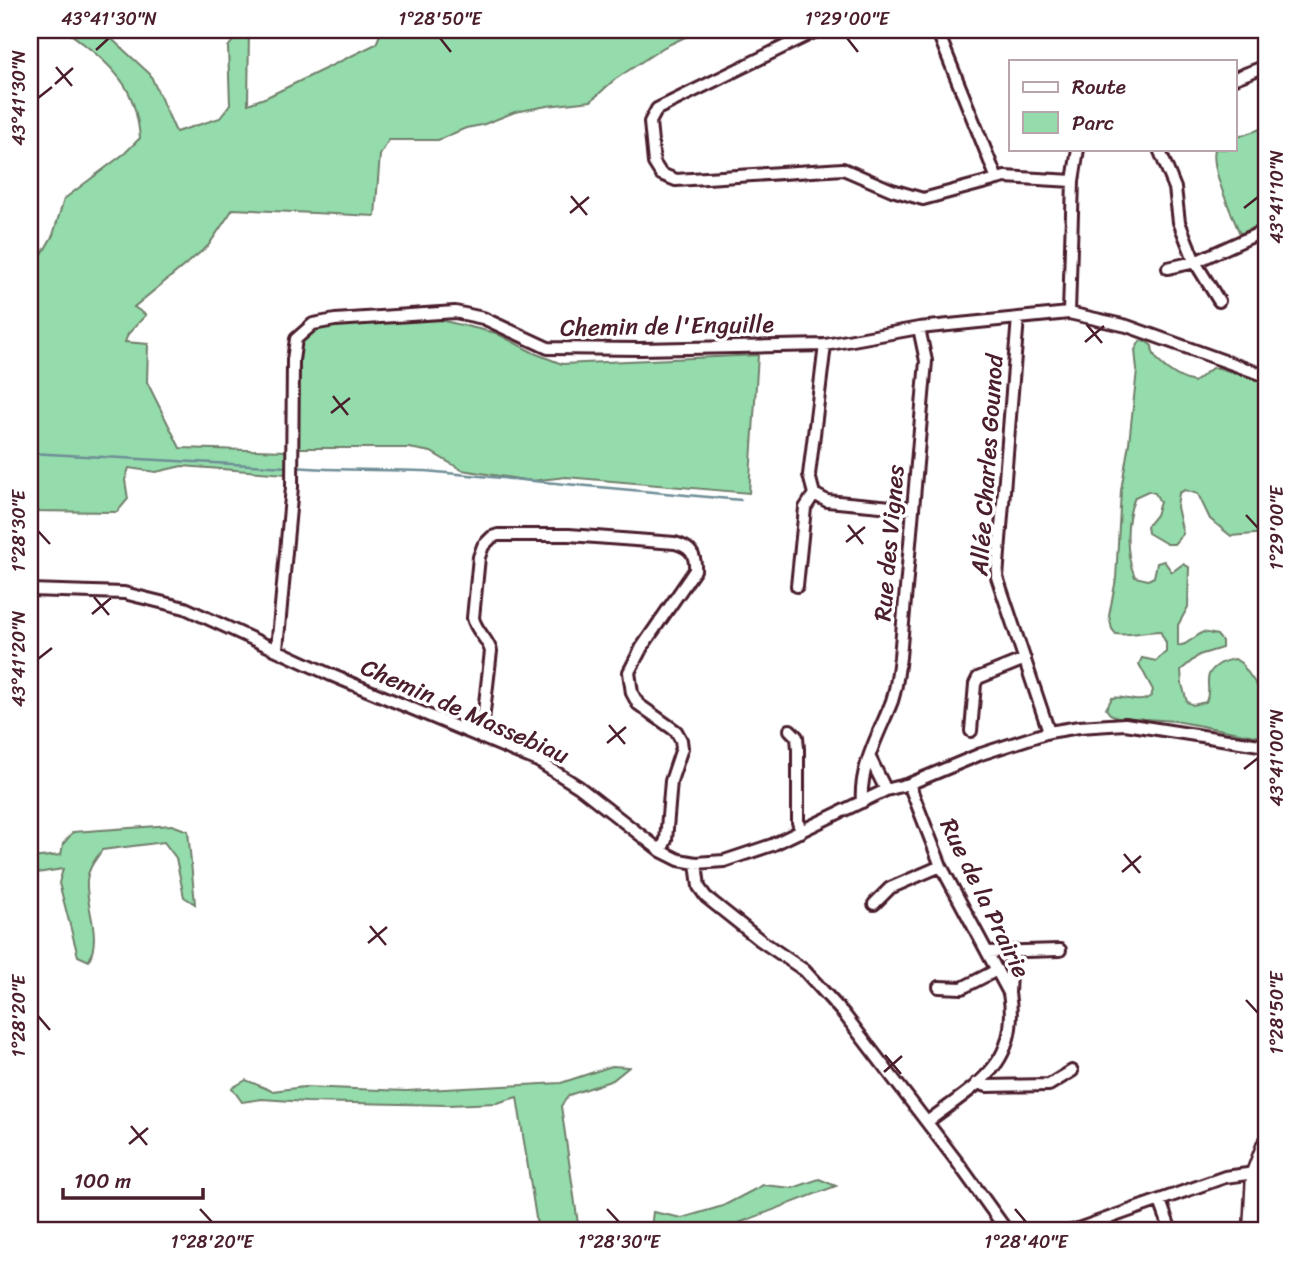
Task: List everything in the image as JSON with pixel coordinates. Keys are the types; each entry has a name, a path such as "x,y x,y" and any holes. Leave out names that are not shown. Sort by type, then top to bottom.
{"main road":[{"path":"1252,1231 1255,1173 1266,1144"}],"street":[{"path":"818,30 657,109 650,122 654,163 661,174 676,180 843,169 892,190 923,199 1005,177 1073,181"},
{"path":"937,30 997,179"},
{"path":"1236,78 1266,66"},
{"path":"1069,313 1073,181 1078,150"},
{"path":"1159,150 1175,188 1179,222 1195,261 1219,301"},
{"path":"1168,268 1195,261 1266,230"},
{"name":"Chemin de l'Enguille","path":"277,649 292,487 293,360 296,339 313,324 335,320 455,312 483,318 548,348 640,349 825,345 919,328 1069,313 1136,329 1266,376"},
{"name":"Allée Charles Gounod","path":"1018,318 996,577 1049,732"},
{"name":"Rue des Vignes","path":"862,802 863,781 897,682 926,361 919,328"},
{"path":"825,345 809,475 814,494 827,501 913,509"},
{"path":"797,586 805,508 814,494"},
{"path":"481,738 491,651 474,625 473,610 480,557 486,541 498,535 569,535 675,543 689,549 694,554 695,570 642,647 629,672 632,693 638,704 676,731 681,740 682,748 671,781 666,840 661,852"},
{"name":"Chemin de Massebiau","path":"30,590 124,593 185,608 331,674 519,752 557,772 661,852 679,860 696,863 724,860 772,845 886,790 1049,732 1125,724 1266,746"},
{"path":"971,731 975,684 978,678 1025,659"},
{"path":"790,730 797,737 798,822 801,832"},
{"path":"870,758 886,790"},
{"name":"Rue de la Prairie","path":"909,784 941,866 1009,993 1013,1015 1008,1043 997,1064 927,1122"},
{"path":"696,863 699,887 706,897 760,940 804,970 820,986 927,1122 1007,1231"},
{"path":"874,904 890,888 941,866"},
{"path":"987,952 1060,950"},
{"path":"1009,993 1011,951"},
{"path":"939,987 961,988 997,970"},
{"path":"977,1083 987,1086 1049,1085 1072,1071"},
{"path":"1073,1231 1225,1177 1255,1173"},
{"path":"1160,1201 1171,1231"}],"green space":[{"path":"63,30 102,30 150,74 176,132 220,118 230,105 228,47 236,37 236,30 249,30 248,104 376,44 382,30 700,30 664,47 614,80 591,101 515,112 438,140 389,140 380,155 375,216 233,209 208,246 134,307 146,315 128,334 125,342 148,344 147,382 180,448 286,451 286,474 182,466 156,472 129,468 125,480 128,499 117,512 30,511 30,275 53,235 64,199 125,153 140,138 131,98 119,78 90,49"},
{"path":"1266,127 1266,223 1240,234 1227,204 1214,158 1215,150 1236,150 1236,138"},
{"path":"440,320 496,333 562,364 758,355 749,493 566,477 531,481 462,470 431,452 409,448 299,448 298,353 305,336 316,326"},
{"path":"1140,341 1152,346 1156,358 1167,369 1194,382 1212,368 1219,368 1266,383 1266,533 1231,536 1210,519 1198,494 1185,490 1179,493 1177,507 1183,534 1174,544 1167,544 1148,533 1147,526 1156,515 1160,502 1155,493 1148,491 1135,497 1129,516 1128,537 1129,558 1135,577 1148,580 1154,577 1157,563 1164,561 1172,572 1183,564 1189,567 1188,607 1178,625 1178,646 1203,632 1217,635 1222,641 1222,648 1199,655 1181,670 1187,702 1193,705 1206,702 1208,678 1213,669 1235,659 1258,687 1266,686 1266,738 1175,721 1117,717 1106,709 1112,698 1141,700 1151,696 1153,690 1139,664 1142,658 1156,661 1166,652 1166,643 1160,631 1116,634 1109,616 1116,579 1121,490 1137,370 1135,350"},
{"path":"172,825 188,831 195,904 184,897 176,858 164,842 102,850 87,880 94,931 93,951 89,961 78,956 59,883 63,869 30,874 30,858 61,855 63,844 73,832"},
{"path":"612,1066 629,1067 613,1080 569,1095 561,1106 578,1224 585,1231 538,1231 517,1097 497,1103 448,1105 262,1099 242,1102 232,1088 246,1080 272,1091 304,1087 406,1091 561,1083"},
{"path":"819,1179 836,1186 718,1231 642,1231 651,1228 653,1212 682,1218 723,1206 763,1185 793,1188"}],"waterway":[{"path":"30,453 288,467"},
{"path":"294,467 425,471 741,500"}]}
